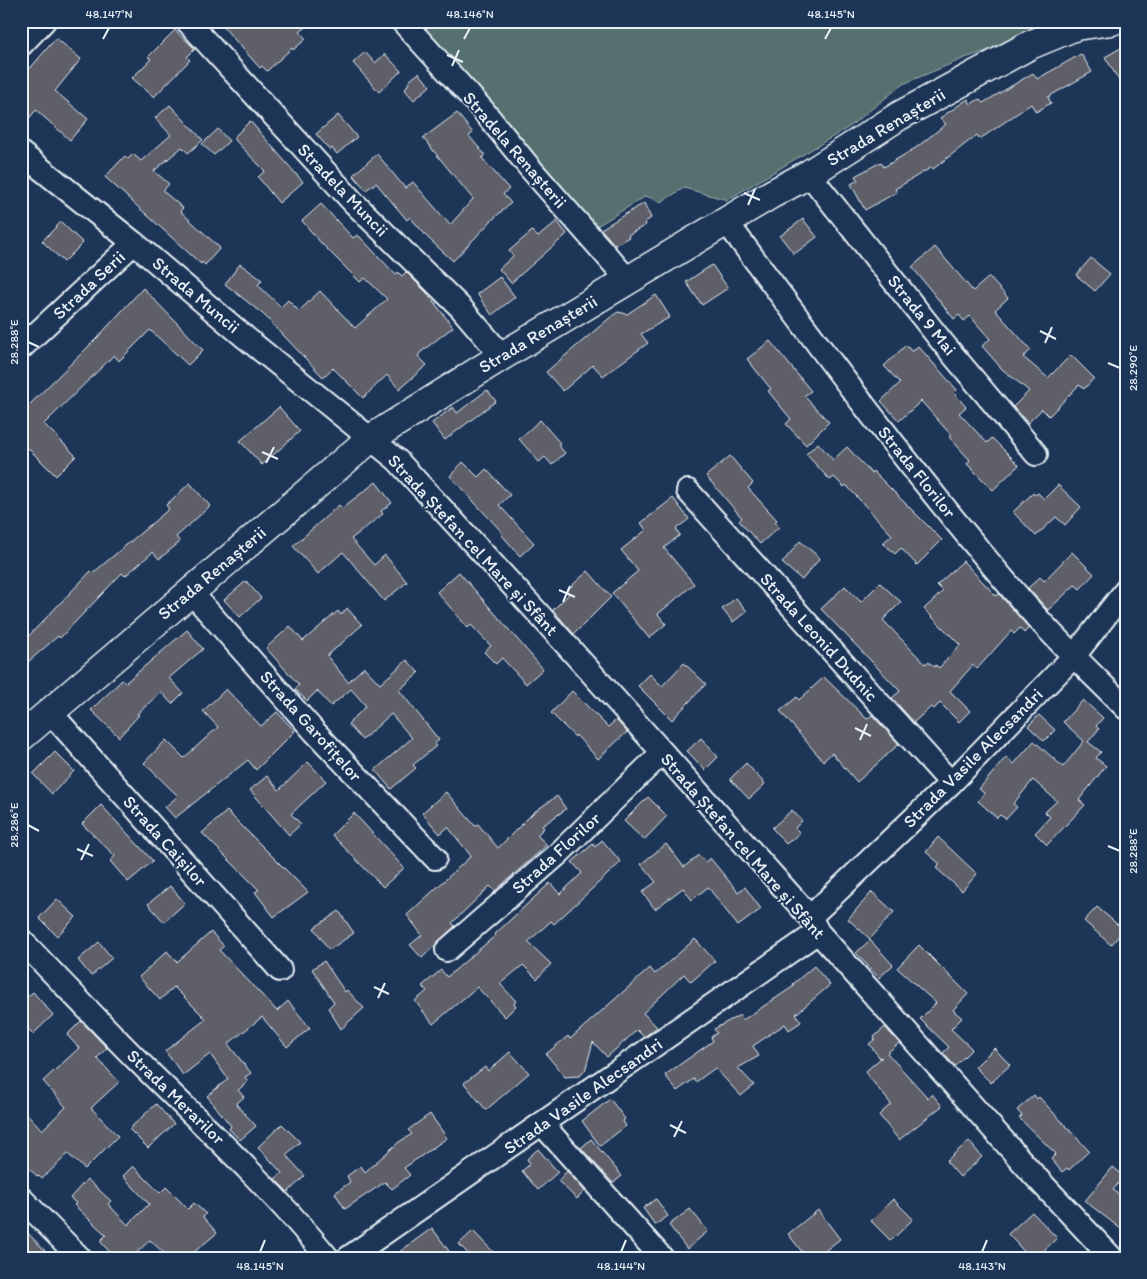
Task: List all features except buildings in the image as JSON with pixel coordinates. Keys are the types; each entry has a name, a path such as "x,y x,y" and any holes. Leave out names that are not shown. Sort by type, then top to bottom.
{"street":[{"path":"21,44 44,21"},
{"name":"Stradela Muncii","path":"187,21 354,203 461,308 502,356"},
{"name":"Stradela Renașterii","path":"402,21 482,110 524,162 628,280"},
{"name":"Strada Renașterii","path":"21,737 370,439 502,356 726,221 809,174 899,116 1030,45 1076,26 1112,21"},
{"name":"Strada Muncii","path":"21,154 134,243 370,439"},
{"name":"Strada 9 Mai","path":"809,174 944,343 1036,454"},
{"name":"Strada Florilor","path":"726,221 835,369 918,475 1024,604 1126,708"},
{"name":"Strada Serii","path":"21,348 134,243"},
{"name":"Strada Ștefan cel Mare și Sfânt","path":"370,439 397,460 536,611 1034,1175 1112,1258"},
{"name":"Strada Leonid Dudnic","path":"688,491 951,783"},
{"name":"Strada Vasile Alecsandri","path":"348,1258 542,1124 814,924 1074,656 1126,590"},
{"name":"Strada Garofițelor","path":"190,591 314,731 434,858"},
{"name":"Strada Caișilor","path":"50,712 280,970"},
{"name":"Strada Florilor","path":"447,950 557,855 662,753"},
{"name":"Strada Merarilor","path":"21,940 139,1062 214,1133 286,1207 328,1258"},
{"path":"542,1124 662,1258"},
{"path":"21,1198 80,1258"}],"green space":[{"path":"412,21 1078,21 965,58 903,84 849,127 727,200 684,188 661,202 646,196 597,226 584,217"}]}
